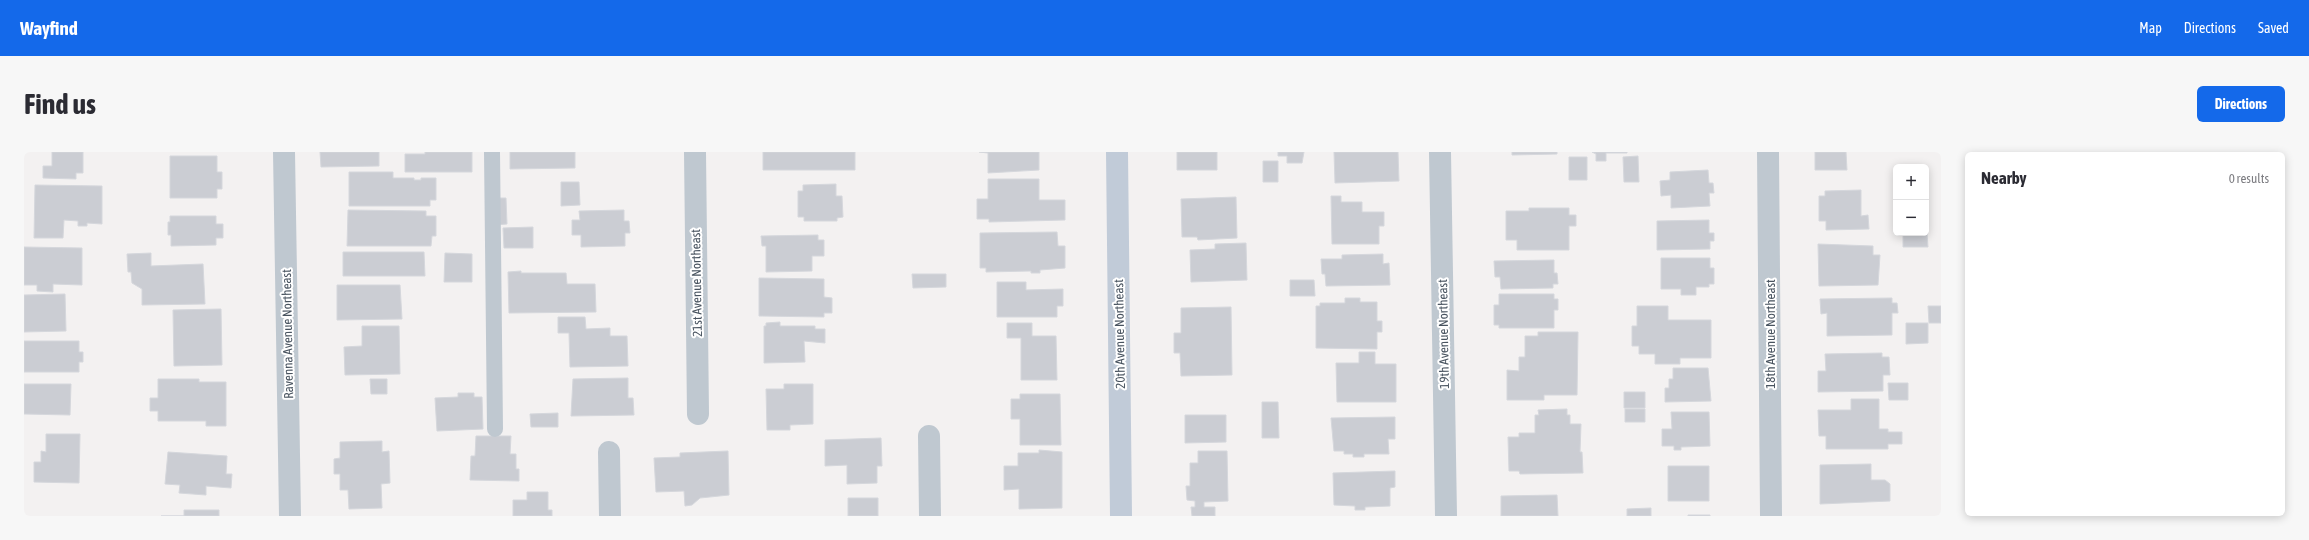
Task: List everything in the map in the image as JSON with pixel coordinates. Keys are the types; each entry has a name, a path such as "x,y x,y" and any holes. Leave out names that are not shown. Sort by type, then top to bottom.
{"street":[{"name":"Ravenna Avenue Northeast","path":"284,152 290,516"},
{"name":"21st Avenue Northeast","path":"695,152 698,414"},
{"name":"20th Avenue Northeast","path":"1117,152 1121,516"},
{"name":"19th Avenue Northeast","path":"1440,152 1446,516"},
{"name":"18th Avenue Northeast","path":"1768,152 1771,516"},
{"path":"929,436 930,516"},
{"path":"609,452 610,516"}],"lane":[{"path":"492,152 495,429"}],"building":[{"path":"52,152 83,152 83,173 76,173 76,179 43,178 43,166 52,166"},
{"path":"320,152 379,152 379,166 321,167"},
{"path":"425,152 472,152 472,172 405,172 405,154 425,154"},
{"path":"510,152 575,152 575,168 510,169"},
{"path":"763,152 855,152 855,170 763,170"},
{"path":"979,152 1039,152 1039,170 988,173 988,153"},
{"path":"1177,152 1217,152 1217,170 1177,170"},
{"path":"1278,152 1304,152 1302,163 1287,163 1287,156 1278,156"},
{"path":"1334,152 1398,152 1399,181 1335,183"},
{"path":"1512,152 1557,152 1557,154 1512,155"},
{"path":"1592,152 1627,153 1606,153 1606,161 1596,161 1596,154"},
{"path":"1815,152 1846,152 1847,170 1815,170"},
{"path":"170,156 217,156 217,172 222,172 222,189 217,189 217,198 170,198"},
{"path":"1638,156 1639,182 1624,182 1623,157"},
{"path":"1569,157 1587,157 1587,180 1569,180"},
{"path":"1263,161 1278,161 1278,182 1263,182"},
{"path":"1708,170 1709,183 1713,183 1714,193 1709,193 1710,206 1671,208 1671,195 1661,196 1660,181 1670,180 1670,172"},
{"path":"349,172 393,172 393,178 414,178 414,180 421,180 421,178 436,178 436,200 430,200 430,206 349,206"},
{"path":"988,179 1039,179 1039,200 1065,200 1065,220 989,222 989,219 977,219 977,199 988,199"},
{"path":"561,182 579,182 580,205 561,206"},
{"path":"836,184 836,196 842,196 843,217 837,218 837,221 804,221 804,217 798,217 798,191 803,191 803,185"},
{"path":"35,185 102,186 102,224 87,223 87,226 78,226 78,221 64,220 63,238 34,238"},
{"path":"1861,190 1861,216 1868,215 1869,229 1826,230 1826,221 1819,221 1819,196 1825,196 1825,191"},
{"path":"1331,196 1341,196 1341,202 1362,202 1362,212 1384,212 1384,226 1379,226 1379,244 1332,244"},
{"path":"1236,197 1237,238 1198,240 1197,237 1182,237 1181,199"},
{"path":"496,198 506,198 507,224 496,225"},
{"path":"1529,208 1569,208 1569,215 1576,215 1576,226 1569,226 1569,250 1517,250 1517,240 1506,240 1506,211 1529,211"},
{"path":"348,210 426,211 426,216 436,216 436,236 432,236 431,246 347,246"},
{"path":"624,210 624,221 629,221 630,233 625,233 625,246 581,247 581,235 572,235 572,220 580,220 579,211"},
{"path":"170,216 216,216 216,224 223,224 223,238 216,238 216,245 171,246 171,235 168,235 168,222 170,222"},
{"path":"1709,220 1709,233 1714,233 1714,241 1710,241 1710,249 1657,250 1657,221"},
{"path":"533,227 533,248 504,248 503,228"},
{"path":"1057,232 1058,246 1065,246 1065,268 1040,270 1040,273 1031,273 1031,271 986,272 986,268 980,268 980,233"},
{"path":"818,235 818,240 824,240 824,256 812,256 812,271 766,272 766,246 762,246 761,236"},
{"path":"1903,236 1927,236 1928,247 1903,247"},
{"path":"1246,243 1247,280 1191,282 1190,250 1215,249 1215,244"},
{"path":"1818,244 1873,246 1873,255 1880,255 1878,285 1819,286"},
{"path":"24,247 82,248 82,285 53,284 53,292 37,291 37,285 24,285"},
{"path":"343,252 424,252 425,276 343,276"},
{"path":"151,253 151,266 203,264 205,304 142,305 142,289 132,283 131,272 128,272 127,254"},
{"path":"445,253 472,254 472,282 444,282"},
{"path":"1383,254 1383,264 1389,263 1390,285 1326,286 1325,274 1322,274 1321,259 1342,259 1342,255"},
{"path":"1661,258 1710,258 1710,268 1714,268 1714,284 1709,284 1709,287 1696,287 1696,295 1681,295 1681,289 1661,289"},
{"path":"1554,260 1554,273 1557,273 1558,284 1553,284 1553,288 1501,289 1500,277 1495,277 1494,261"},
{"path":"521,271 521,273 566,273 567,284 595,284 596,312 509,313 508,272"},
{"path":"912,274 946,274 946,287 913,288"},
{"path":"759,278 824,279 824,297 832,298 832,313 824,313 824,317 759,316"},
{"path":"1290,280 1314,280 1315,296 1290,296"},
{"path":"997,282 1026,282 1026,290 1063,289 1063,306 1057,306 1057,317 997,317"},
{"path":"337,285 400,285 402,319 337,320"},
{"path":"65,294 66,331 24,332 24,295"},
{"path":"1499,294 1554,294 1554,299 1558,299 1558,310 1554,310 1554,328 1499,328 1499,325 1494,325 1494,305 1499,305"},
{"path":"1345,298 1360,298 1360,302 1377,302 1377,321 1382,321 1382,332 1377,332 1377,349 1316,348 1316,306 1320,306 1320,303 1345,303"},
{"path":"1892,298 1892,303 1897,303 1898,313 1892,313 1892,335 1827,336 1827,313 1821,314 1820,299"},
{"path":"1637,306 1668,306 1668,320 1711,320 1711,358 1680,358 1680,364 1655,364 1655,354 1639,354 1639,346 1632,346 1632,326 1637,326"},
{"path":"1928,306 1941,306 1941,323 1929,323"},
{"path":"1231,307 1232,375 1181,376 1180,353 1174,353 1174,333 1181,333 1181,308"},
{"path":"221,309 222,365 174,366 173,310"},
{"path":"558,317 585,317 586,329 610,328 610,336 627,336 628,366 570,367 569,333 558,333"},
{"path":"780,322 780,326 815,326 815,329 825,329 825,343 804,341 805,362 764,363 764,326 766,326 766,323"},
{"path":"1007,323 1032,323 1032,336 1056,336 1057,380 1021,380 1021,338 1007,338"},
{"path":"1906,323 1928,323 1928,343 1906,344"},
{"path":"362,326 399,326 400,374 345,375 344,347 362,346"},
{"path":"1538,332 1578,332 1577,395 1544,395 1544,400 1507,400 1507,370 1519,371 1519,357 1525,357 1525,336 1538,336"},
{"path":"24,341 79,341 79,352 83,352 83,362 79,362 79,372 24,372"},
{"path":"1359,352 1375,352 1375,364 1396,364 1396,402 1337,402 1336,363 1359,363"},
{"path":"1882,353 1882,357 1889,357 1890,375 1883,375 1883,391 1818,392 1818,371 1826,371 1825,354"},
{"path":"1673,368 1708,368 1711,401 1665,402 1665,388 1669,388 1669,379 1673,379"},
{"path":"628,378 628,398 633,398 634,415 571,416 573,379"},
{"path":"158,379 199,379 199,382 226,382 226,426 206,426 206,421 158,421 158,411 150,411 150,398 158,398"},
{"path":"370,379 387,379 387,394 371,394"},
{"path":"1888,383 1908,383 1908,400 1889,400"},
{"path":"24,384 71,384 70,415 24,414"},
{"path":"784,384 813,384 813,424 790,425 790,430 767,430 766,389 784,389"},
{"path":"1624,392 1645,392 1645,408 1624,408"},
{"path":"458,393 474,393 474,397 482,397 483,429 437,431 435,398 458,397"},
{"path":"1020,394 1060,394 1061,445 1020,445 1020,419 1011,419 1011,399 1020,399"},
{"path":"1851,399 1879,399 1879,429 1888,429 1888,432 1902,432 1902,444 1888,444 1888,449 1826,449 1826,436 1819,436 1818,410 1851,410"},
{"path":"1262,402 1278,402 1279,438 1262,438"},
{"path":"1567,409 1567,415 1570,415 1570,424 1581,424 1580,452 1582,452 1583,473 1520,474 1519,471 1509,471 1508,437 1519,437 1519,433 1535,433 1535,415 1539,415 1538,410"},
{"path":"1625,409 1645,409 1645,422 1625,422"},
{"path":"1671,412 1709,412 1710,446 1681,447 1681,450 1674,450 1674,446 1662,446 1662,429 1672,429"},
{"path":"558,413 558,427 531,427 530,414"},
{"path":"1185,415 1226,415 1226,442 1185,443"},
{"path":"1395,417 1395,439 1388,439 1389,454 1364,454 1364,457 1353,457 1353,454 1344,454 1344,451 1334,451 1331,418"},
{"path":"46,434 80,434 79,483 34,482 34,462 41,462 41,451 46,452"},
{"path":"476,436 511,436 510,454 516,454 516,469 519,469 519,481 470,480 471,456 475,456"},
{"path":"881,438 882,466 877,466 877,483 847,484 847,465 825,466 825,440"},
{"path":"382,441 382,452 389,451 390,483 381,484 382,508 349,509 348,490 340,490 340,474 334,474 334,459 340,458 340,442"},
{"path":"1039,450 1062,452 1062,508 1019,509 1019,489 1004,490 1004,466 1018,466 1018,453 1039,453"},
{"path":"728,451 729,495 700,498 692,505 685,506 684,491 656,492 654,458 680,457 680,453"},
{"path":"1198,451 1227,451 1228,501 1204,502 1204,507 1215,507 1215,516 1192,516 1191,507 1195,507 1195,501 1187,500 1186,486 1190,486 1190,463 1198,463"},
{"path":"168,452 227,456 226,474 232,474 231,488 206,486 206,495 179,493 180,485 165,484"},
{"path":"1871,464 1871,480 1885,480 1890,484 1890,501 1820,504 1820,465"},
{"path":"1668,466 1709,466 1709,501 1668,501"},
{"path":"1395,471 1395,487 1390,488 1390,506 1365,507 1365,510 1355,510 1355,506 1334,505 1333,473"},
{"path":"527,492 548,492 548,510 552,510 552,516 513,516 513,500 527,500"},
{"path":"1557,495 1558,516 1501,516 1501,496"},
{"path":"848,498 878,498 878,516 848,516"},
{"path":"1651,508 1651,516 1627,516 1627,509"},
{"path":"184,510 219,510 219,516 184,516"},
{"path":"1710,515 1710,516 1688,516"}]}
